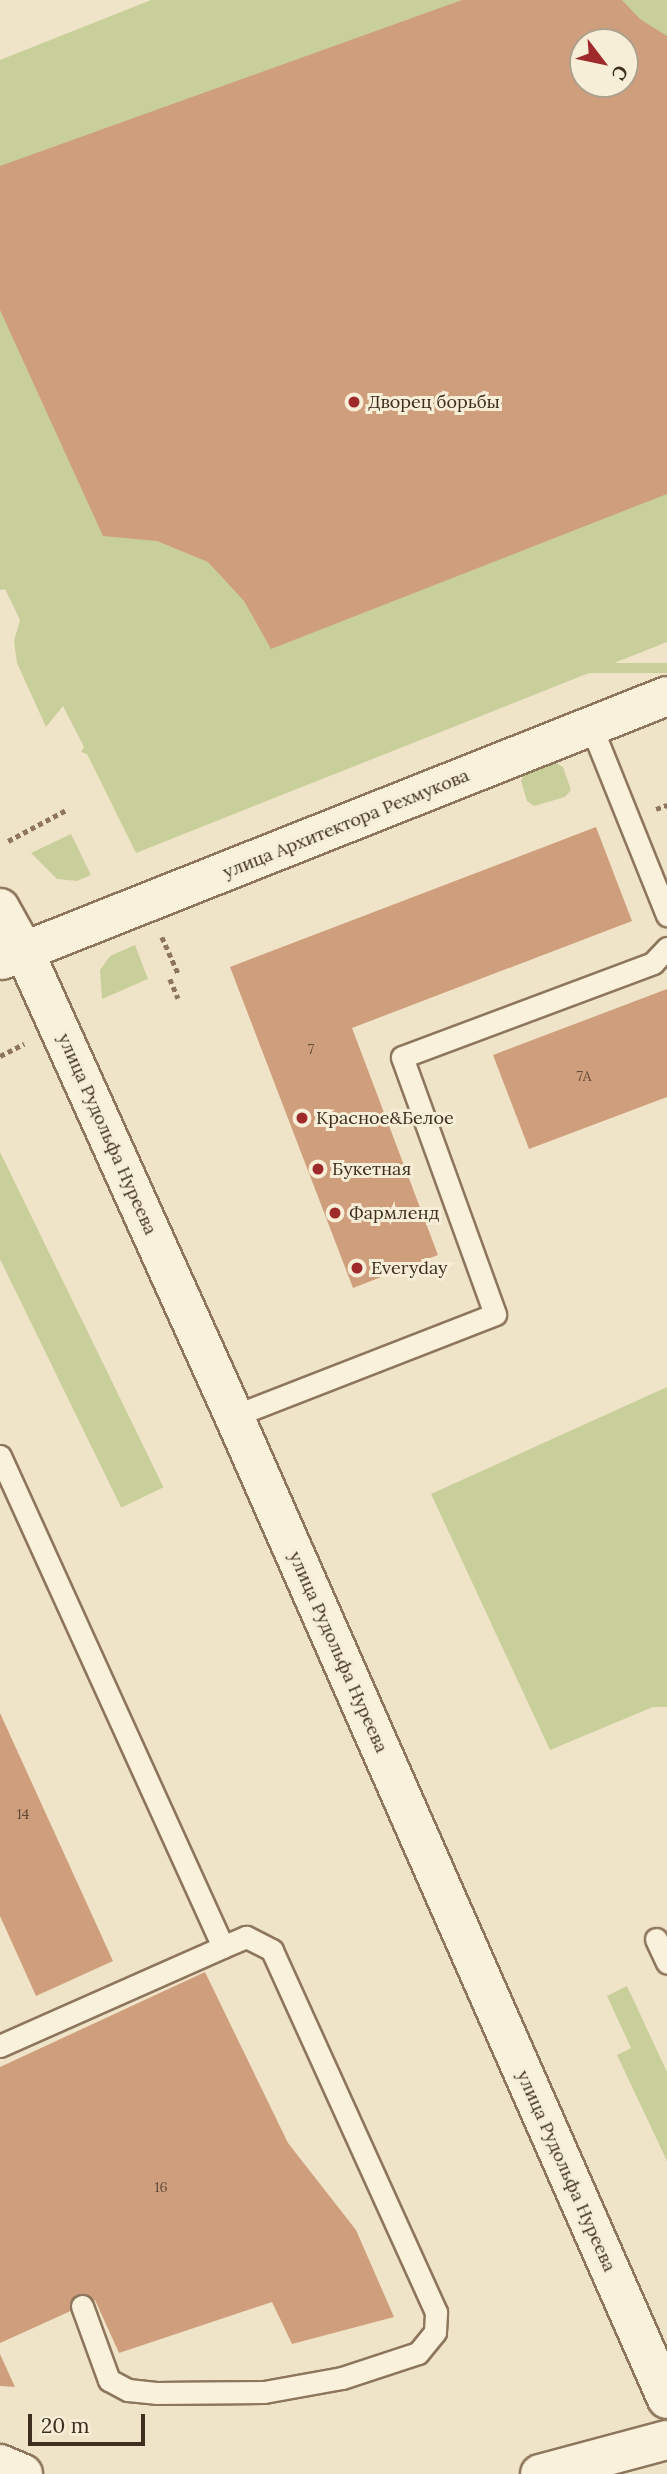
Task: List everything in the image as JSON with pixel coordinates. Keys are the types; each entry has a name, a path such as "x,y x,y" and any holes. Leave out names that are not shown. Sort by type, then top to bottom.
{"street":[{"name":"улица Архитектора Рехмукова","path":"13,957 667,696"},
{"name":"улица Рудольфа Нуреева","path":"0,908 13,957 234,1416 667,2399"},
{"path":"540,2474 667,2440"},
{"path":"0,2464 23,2474"}],"lane":[{"path":"591,726 667,915"},
{"path":"234,1416 495,1314 402,1057 653,963 667,948"},
{"path":"0,1455 223,1947"},
{"path":"0,2046 246,1937 272,1950 436,2312 435,2332 418,2353 342,2378 264,2392 156,2393 128,2390 109,2380 82,2306"},
{"path":"656,1939 667,1963"}],"path":[{"path":"8,841 68,809"},
{"path":"159,930 179,975"},
{"path":"170,979 178,999"}],"green space":[{"name":"Дворец борьбы","path":"151,0 667,0 667,642 136,853 87,754 81,752 84,747 63,706 46,727 17,663 14,641 20,620 5,589 0,590 0,60"},
{"path":"480,663 667,663 667,673 480,673"},
{"path":"556,763 563,767 571,790 565,797 534,806 527,801 521,781 526,771"},
{"path":"71,834 91,875 77,881 57,879 31,853"},
{"path":"135,945 148,979 102,999 100,970 110,956"},
{"path":"0,1152 164,1487 121,1508 0,1259"},
{"path":"667,1387 667,1707 653,1707 550,1750 431,1494"},
{"path":"627,1986 667,2072 667,2161 617,2055 631,2048 607,1996"}],"building":[{"name":"Дворец борьбы","path":"462,0 622,0 640,19 667,36 667,494 271,649 244,601 208,562 157,541 103,536 0,310 0,166"},
{"path":"596,827 632,921 352,1028 438,1255 353,1288 230,967"},
{"path":"667,989 667,1097 529,1149 493,1055"},
{"path":"0,1713 113,1961 36,1996 0,1916"},
{"path":"205,1972 288,2143 356,2230 394,2317 292,2344 272,2302 119,2353 95,2300 0,2343 0,2067"},
{"path":"0,2354 15,2387 0,2386"}],"place":[{"name":"Дворец борьбы","path":"354,402"},
{"name":"Красное&Белое","path":"302,1118"},
{"name":"Букетная","path":"318,1169"},
{"name":"Фармленд","path":"335,1213"},
{"name":"Everyday","path":"357,1268"}]}
